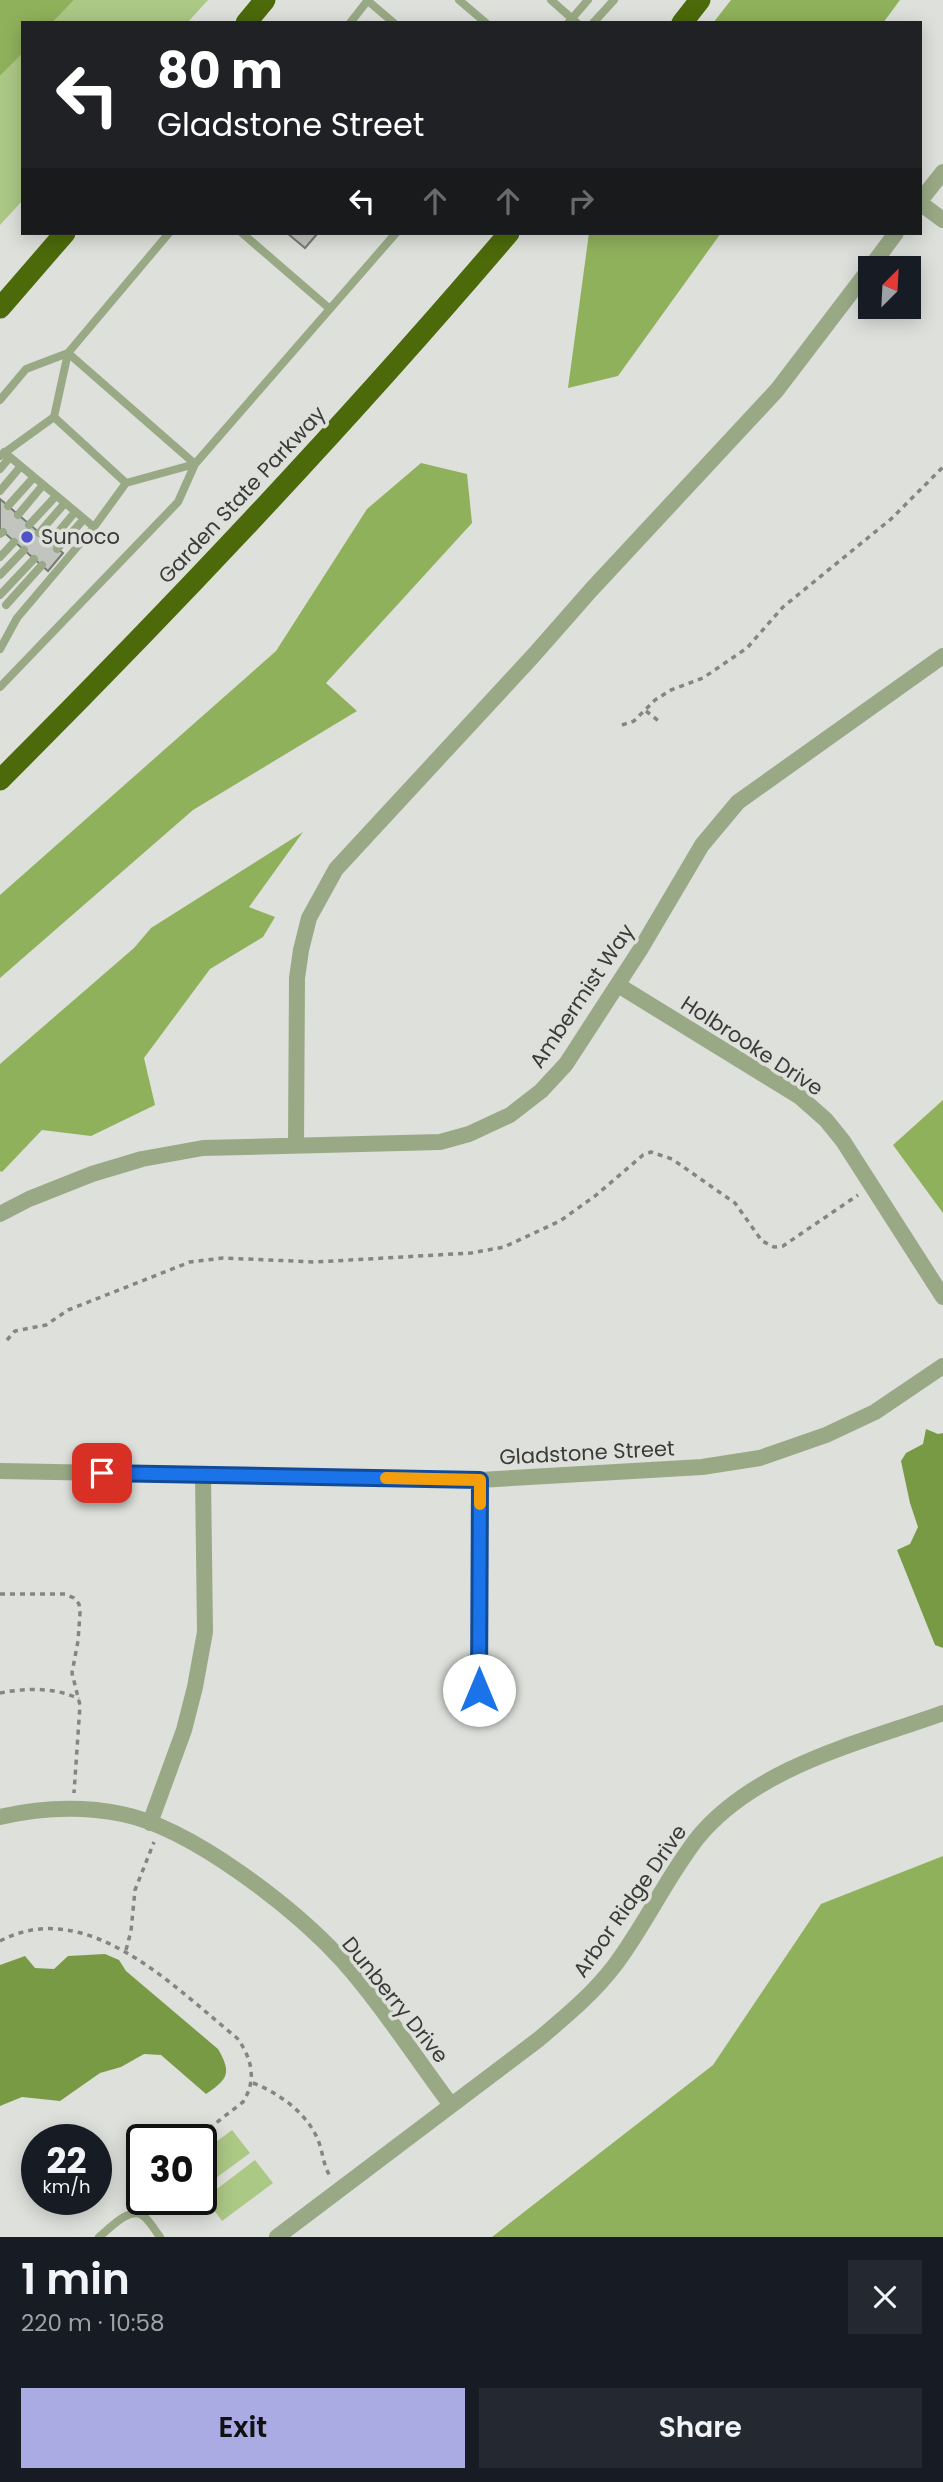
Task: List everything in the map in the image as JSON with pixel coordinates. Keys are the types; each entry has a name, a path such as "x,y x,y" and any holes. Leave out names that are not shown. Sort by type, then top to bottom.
{"highway":[{"path":"248,21 265,0"},
{"path":"684,21 700,0"},
{"path":"0,308 63,235"},
{"name":"Garden State Parkway","path":"0,780 266,508 507,235"}],"street":[{"path":"922,199 943,172"},
{"path":"922,204 943,220"},
{"path":"879,256 895,235"},
{"path":"296,1145 298,978 301,950 309,918 336,869 777,390 858,284"},
{"name":"Ambermist Way","path":"0,1214 29,1199 92,1174 142,1159 203,1148 440,1142 469,1134 510,1115 541,1091 566,1064 618,985 702,845 738,802 943,656"},
{"name":"Holbrooke Drive","path":"618,985 800,1097 826,1120 843,1141 943,1297"},
{"name":"Gladstone Street","path":"0,1471 480,1480 702,1467 760,1458 826,1435 875,1412 943,1366"},
{"path":"155,1825 184,1730 205,1632 204,1475"},
{"path":"479,1690 480,1480"},
{"name":"Arbor Ridge Drive","path":"277,2237 580,2005 615,1966 674,1872 701,1835 740,1798 790,1768 943,1713"},
{"name":"Dunberry Drive","path":"0,1816 44,1809 123,1814 155,1825 196,1845 243,1875 296,1918 341,1960 451,2105"}],"lane":[{"path":"459,0 484,21"},
{"path":"551,0 573,21 588,0"},
{"path":"595,21 614,0"},
{"path":"352,21 368,1 392,21"},
{"path":"0,400 26,369 68,352 168,235"},
{"path":"244,235 330,309"},
{"path":"0,687 178,502 195,464 394,235"},
{"path":"0,469 5,455 54,417 68,352"},
{"path":"68,352 195,464"},
{"path":"54,417 126,483"},
{"path":"5,455 94,527"},
{"path":"0,649 17,618 94,527 126,483 195,464"},
{"path":"0,491 21,466"},
{"path":"8,506 34,477"},
{"path":"18,514 43,485"},
{"path":"29,525 56,496"},
{"path":"39,533 65,503"},
{"path":"50,542 75,512"},
{"path":"57,549 84,519"},
{"path":"0,556 14,542"},
{"path":"0,575 24,550"},
{"path":"2,600 34,559"},
{"path":"2,600 42,565"},
{"path":"2,600 17,618"},
{"path":"99,2237 127,2215 135,2213 142,2215 160,2237"}],"path":[{"path":"622,724 634,721 655,700 671,690 703,678 747,648 783,607 891,519 943,467"},
{"path":"646,711 660,723"},
{"path":"7,1340 15,1331 46,1325 68,1310 190,1262 223,1258 316,1262 471,1253 504,1247 560,1221 595,1196 643,1155 651,1152 672,1159 735,1203 762,1241 774,1247 783,1246 872,1186"},
{"path":"0,1594 65,1594 79,1604 78,1641 72,1673 81,1719 73,1810"},
{"path":"0,1693 14,1690 59,1691 79,1699"},
{"path":"126,1950 131,1931 135,1890 155,1825"},
{"path":"0,1941 23,1930 70,1931 126,1950 237,2038 249,2057 252,2083 243,2102 215,2124"},
{"path":"252,2083 287,2102 309,2123 330,2176"}],"shaded area":[{"path":"0,0 74,0 54,21 21,21 21,55 0,76"},
{"path":"74,0 208,0 189,21 54,21"},
{"path":"731,0 900,0 884,21 715,21"},
{"path":"21,55 21,202 0,225 0,76"},
{"path":"589,235 720,235 618,376 568,388"},
{"path":"421,463 467,474 472,523 326,683 357,711 193,810 0,978 0,895 276,651 367,509"},
{"path":"303,832 249,907 275,917 263,937 210,969 144,1058 155,1105 91,1136 42,1130 2,1172 0,1171 0,1064 134,948 151,928"},
{"path":"943,1100 943,1213 893,1145"},
{"path":"926,1429 938,1434 943,1433 943,1648 935,1645 897,1550 910,1544 918,1527 901,1461 906,1453 923,1444"},
{"path":"943,1856 943,2237 492,2237 713,2065 821,1904"},
{"path":"105,1954 119,1960 126,1971 218,2049 225,2064 226,2075 206,2094 161,2055 144,2054 121,2067 100,2073 60,2101 22,2097 0,2106 0,1965 25,1956 35,1968 54,1969 68,1956"},
{"path":"232,2130 250,2153 217,2177 217,2141"},
{"path":"255,2160 273,2183 222,2221 217,2214 217,2189"}],"building":[{"path":"289,235 316,235 305,248"},
{"name":"Sunoco","path":"0,499 63,553 48,571 0,529"}],"slow traffic":[{"path":"386,1478 480,1480 480,1504"}],"place":[{"name":"Sunoco","path":"27,537"}],"route":[{"path":"102,1473 480,1480 479,1690"}]}
